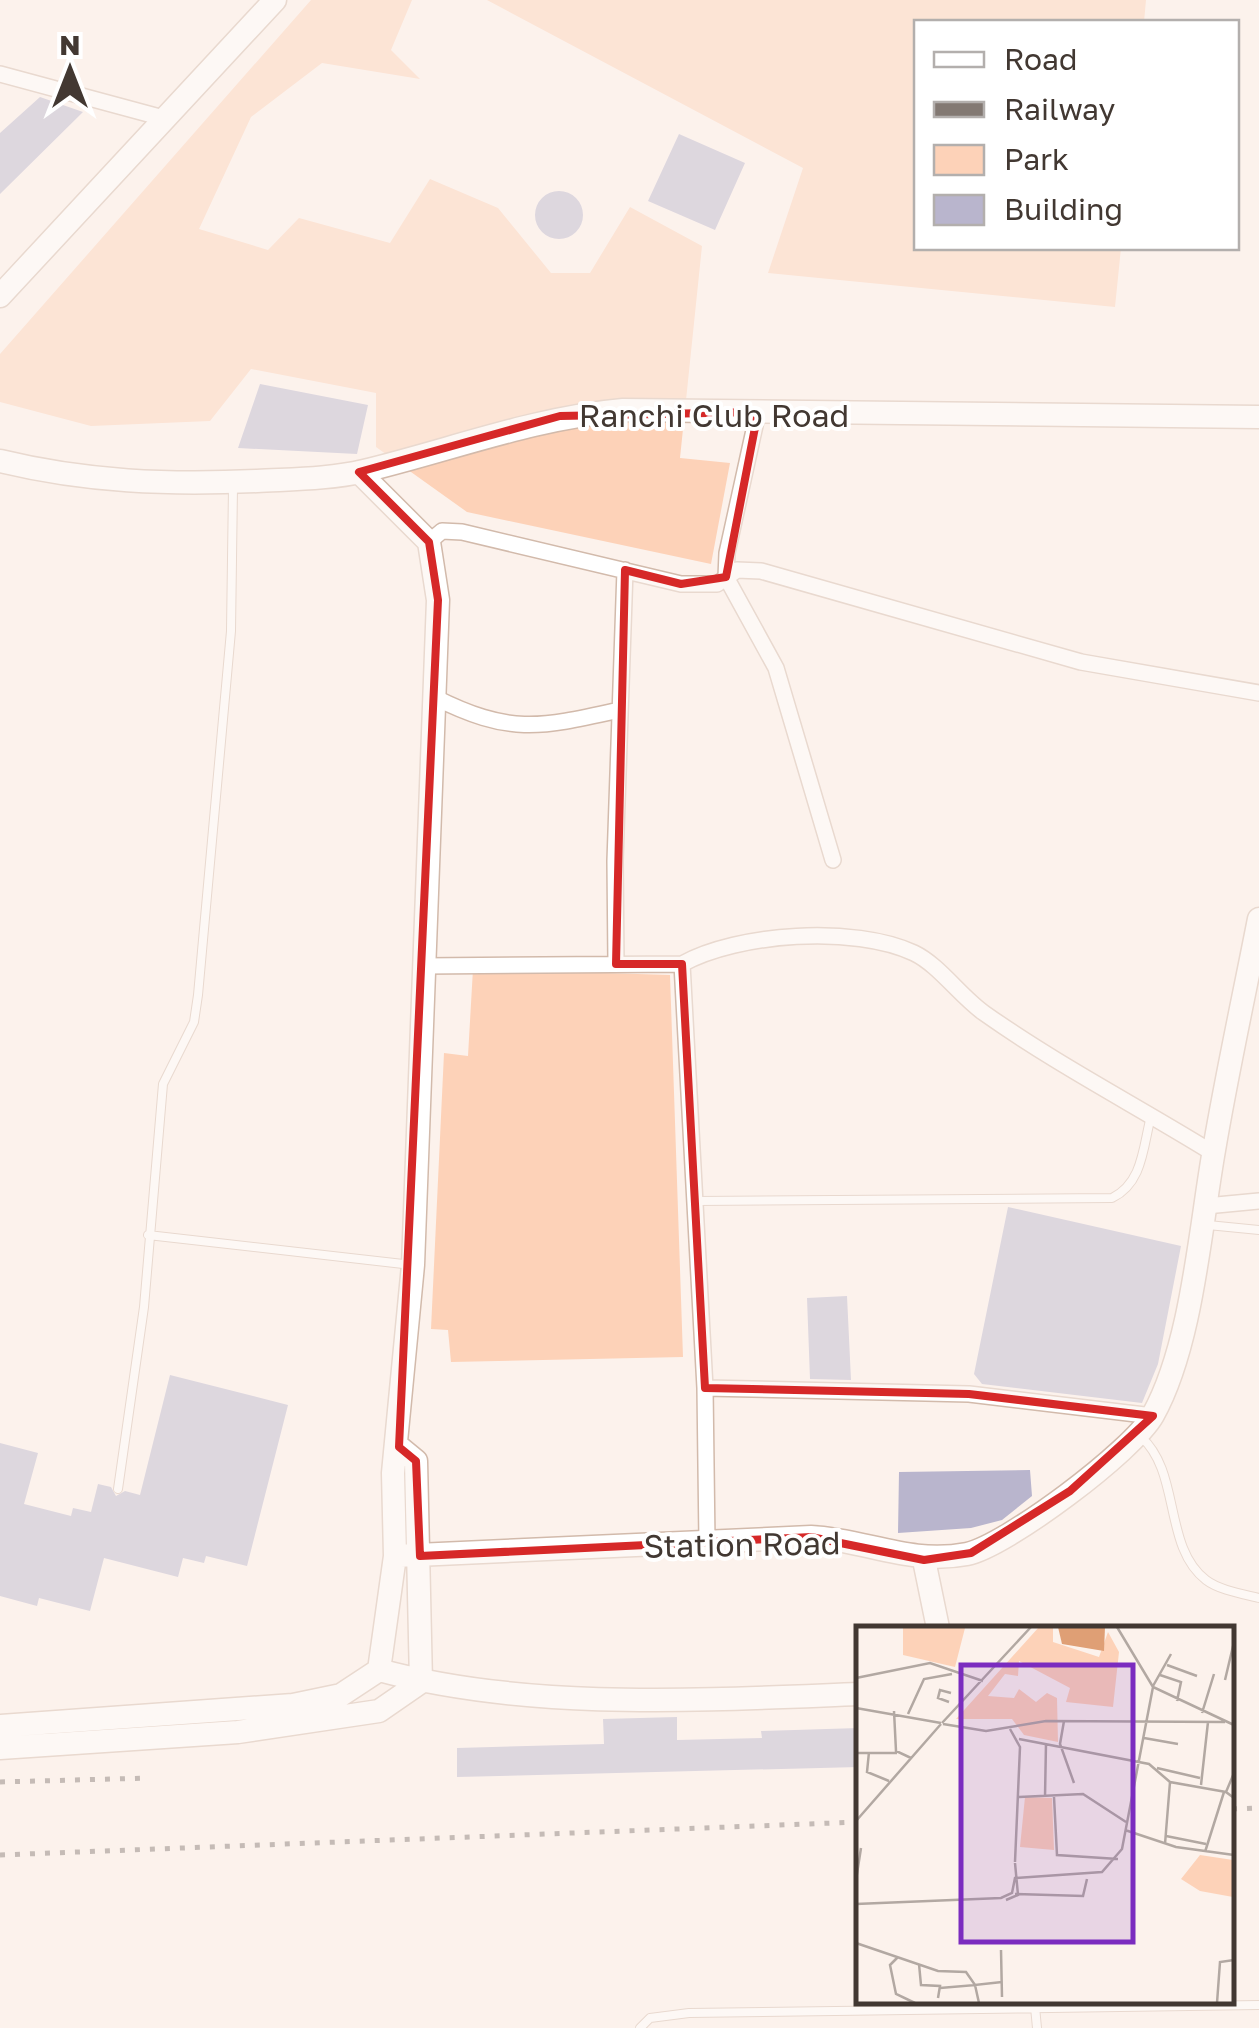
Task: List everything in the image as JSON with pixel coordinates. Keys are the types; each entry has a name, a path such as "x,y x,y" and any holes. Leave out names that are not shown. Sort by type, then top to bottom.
{"street":[{"path":"0,296 275,0"},
{"path":"0,74 167,119"},
{"name":"Ranchi Club Road","path":"0,462 96,480 233,482 359,472 560,416 623,410 1259,417"},
{"path":"758,412 727,553 726,577 776,668 833,860"},
{"path":"0,1726 293,1705 341,1694 378,1670 396,1556 393,1473 399,1447 413,1265 438,600 428,542 359,472"},
{"path":"428,542 442,531 462,532 681,584 717,584 736,570 760,571 1081,662 1259,693"},
{"path":"616,964 625,570"},
{"path":"434,697 494,724 527,726 620,710"},
{"path":"706,1388 969,1394 1145,1425 1194,1281 1213,1153 1259,920"},
{"path":"424,966 682,964 706,951 740,942 840,940 893,946 917,954 982,1012 1213,1153"},
{"path":"682,964 692,1201 706,1388 708,1542"},
{"path":"1204,1216 1259,1201"},
{"name":"Station Road","path":"396,1556 845,1539 924,1560 972,1553 1002,1539 1070,1491 1145,1425"},
{"path":"399,1447 416,1461 421,1682"},
{"path":"924,1560 938,1626"},
{"path":"378,1670 421,1682 640,1703 856,1694"},
{"path":"0,1748 238,1732 378,1711 421,1682"}],"lane":[{"path":"118,1489 163,1084 188,1036 198,995 231,631 233,482"},
{"path":"692,1201 1112,1198 1126,1191 1136,1178 1151,1115"},
{"path":"1204,1216 1259,1230"},
{"path":"148,1235 413,1265"},
{"path":"1145,1425 1160,1461 1184,1544 1196,1566 1206,1580 1259,1598"},
{"path":"640,2028 650,2018 688,2013 1259,2005"},
{"path":"1035,2007 1037,2028"}],"highlighted area":[{"path":"758,412 726,577 681,584 625,570 616,964 682,964 705,1388 969,1394 1153,1416 1070,1491 971,1553 924,1560 811,1537 420,1556 416,1461 399,1447 438,600 429,542 359,472 560,416"}],"green space":[{"path":"311,0 412,0 391,50 420,79 322,63 251,117 199,229 268,250 299,218 390,243 430,179 498,208 551,273 590,273 630,207 702,246 680,458 730,463 711,564 467,512 376,447 376,393 251,369 210,421 91,426 0,402 0,354"},
{"path":"487,0 1146,0 1144,20 914,20 914,250 1121,250 1115,307 768,273 803,168"},
{"path":"473,969 670,975 683,1357 451,1362 448,1330 431,1329 444,1053 468,1056"}],"building":[{"path":"40,97 83,112 0,194 0,133"},
{"path":"679,134 745,163 715,230 648,201"},
{"path":"559,191 576,198 583,215 576,232 559,239 542,232 535,215 542,198"},
{"path":"260,384 368,405 357,454 238,448"},
{"path":"1008,1207 1181,1246 1158,1364 1142,1403 982,1384 974,1374"},
{"path":"847,1296 851,1380 810,1379 807,1298"},
{"path":"170,1375 288,1405 247,1566 206,1556 204,1563 183,1558 178,1577 104,1558 90,1611 39,1598 37,1606 0,1596 0,1443 38,1453 24,1504 71,1516 73,1508 91,1512 98,1484 111,1487 116,1496 125,1491 140,1495"},
{"path":"1030,1470 1032,1496 1002,1520 971,1528 898,1533 899,1472"},
{"path":"677,1717 677,1740 762,1738 761,1731 856,1728 856,1767 457,1777 457,1748 604,1744 603,1719"}],"railway":[{"path":"0,1782 149,1778"},
{"path":"1234,1809 1259,1808"},
{"path":"0,1855 856,1822"}]}
